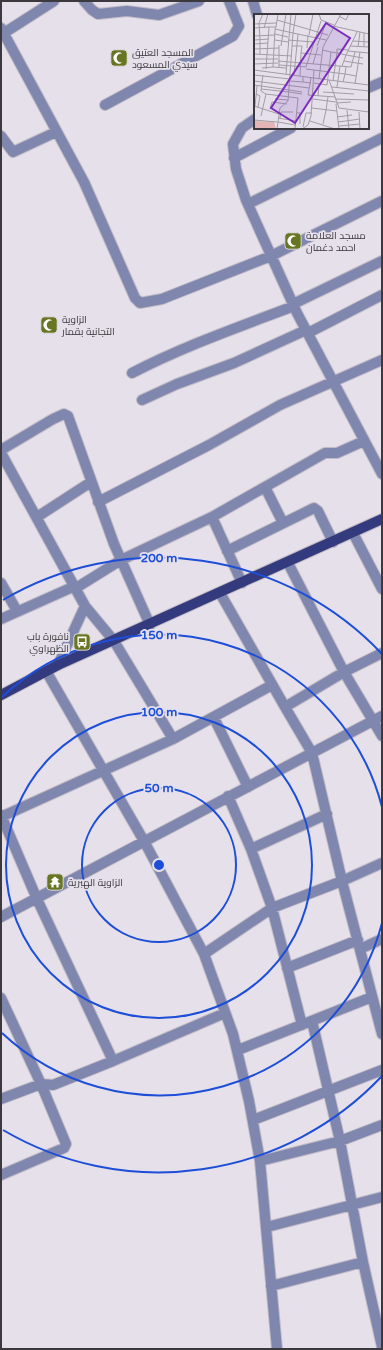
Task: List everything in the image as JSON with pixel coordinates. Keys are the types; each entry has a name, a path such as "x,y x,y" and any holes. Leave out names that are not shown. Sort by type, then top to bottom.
{"main road":[{"path":"1,695 58,665 288,563 382,519"}],"street":[{"path":"54,1 2,30 84,182 135,298 140,303 162,299 271,256 382,200"},
{"path":"84,1 98,14 127,11 159,15 198,1"},
{"path":"106,105 233,36 239,26 229,1"},
{"path":"253,1 257,14"},
{"path":"369,88 382,82"},
{"path":"254,120 244,125 233,144 234,158 248,204 293,305 364,440 379,461 382,474"},
{"path":"234,158 289,129"},
{"path":"1,136 13,152 56,132"},
{"path":"248,204 382,138"},
{"path":"132,373 207,339 293,305 382,260"},
{"path":"142,400 177,384 234,363 307,332 382,295"},
{"path":"98,502 209,445 280,405 382,360"},
{"path":"1,450 53,419 66,414 70,420 98,502 121,560 150,625"},
{"path":"1,619 76,587 121,560 212,517 325,454 337,453 364,440"},
{"path":"1,453 76,587 85,606 114,641 173,739"},
{"path":"37,517 91,482"},
{"path":"265,487 282,523"},
{"path":"227,550 310,508 316,508 333,542"},
{"path":"212,517 242,583"},
{"path":"352,533 382,589"},
{"path":"288,563 344,672 378,719 382,736"},
{"path":"1,583 17,611"},
{"path":"220,593 272,686 286,707 312,753 342,881 382,1034"},
{"path":"58,665 85,606"},
{"path":"286,707 344,672 382,653"},
{"path":"46,671 144,841 204,954 226,1013 238,1050 260,1161 277,1349"},
{"path":"113,1061 37,899 1,816 173,739 272,686"},
{"path":"214,718 248,787"},
{"path":"1,917 228,796 378,719"},
{"path":"228,796 251,848 272,908 302,1025"},
{"path":"251,848 327,814"},
{"path":"204,954 272,908 382,864"},
{"path":"287,968 382,938"},
{"path":"238,1050 372,997"},
{"path":"1,998 4,1012 41,1084 66,1145 64,1148 1,1175"},
{"path":"1,1099 41,1084 53,1085 226,1013"},
{"path":"312,1021 327,1091 340,1141 363,1262 382,1347"},
{"path":"252,1120 382,1070"},
{"path":"260,1161 340,1141 382,1125"},
{"path":"267,1227 382,1197"},
{"path":"271,1286 363,1262"}],"place":[{"name":"المسجد العتيق سيدي المسعود","path":"119,58"},
{"name":"مسجد العلامة احمد دغمان","path":"293,241"},
{"name":"الزاوية التجانية بقمار","path":"49,325"},
{"name":"نافورة باب الظهراوي","path":"82,642"},
{"name":"الزاوية الهبرية","path":"55,882"}]}
